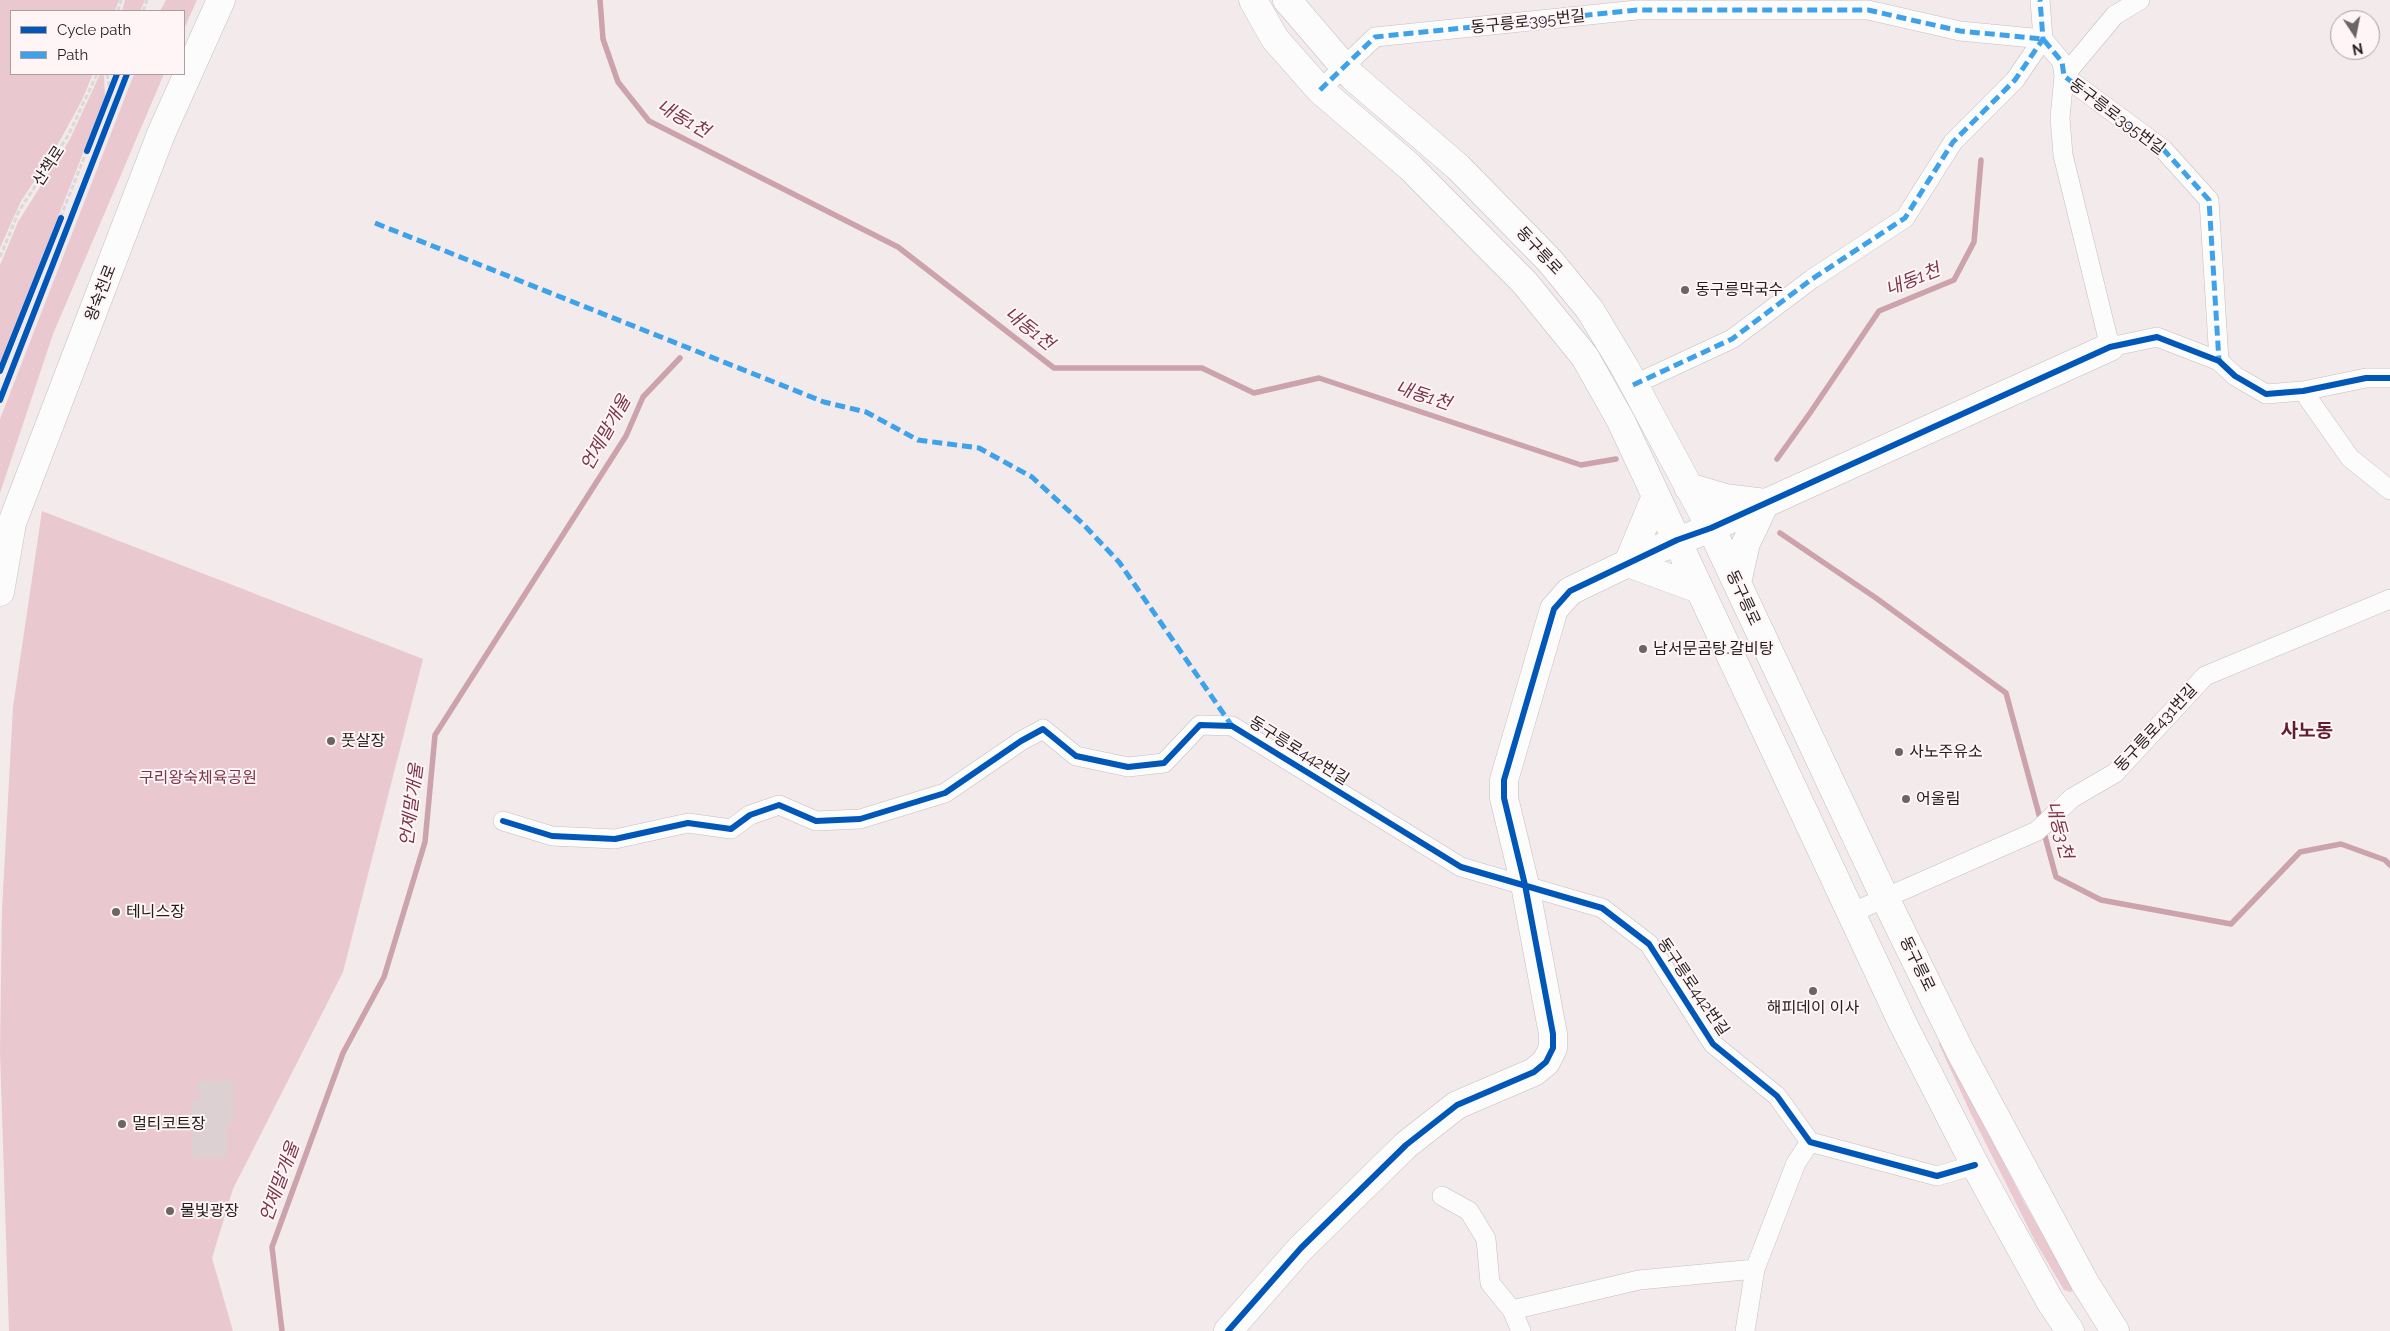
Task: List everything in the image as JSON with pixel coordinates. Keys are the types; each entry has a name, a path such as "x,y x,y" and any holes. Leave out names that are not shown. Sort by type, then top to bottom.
{"main road":[{"name":"왕숙천로","path":"0,592 12,523 161,134 221,0"},
{"name":"동구릉로","path":"1253,0 1275,39 1320,90 1409,166 1531,290 1585,356 1621,421 1903,1024 1975,1164 2050,1301 2070,1331"},
{"name":"동구릉로","path":"1287,0 1345,68 1458,167 1550,261 1590,310 1711,528 1885,898 1961,1053 2085,1283 2115,1331"},
{"path":"1228,1331 1301,1248 1406,1145 1457,1105 1534,1072 1546,1062 1553,1048 1553,1034 1525,885 1504,798 1504,780 1554,608 1570,591 1628,563 1677,540 1711,528 2110,347"},
{"path":"1688,487 1725,498 1765,503"},
{"path":"1628,563 1656,496"},
{"path":"1736,583 1746,543 1765,503"},
{"path":"1628,563 1700,589"}],"street":[{"path":"1633,385 1732,339 1812,279 1905,218 1953,142 2015,80 2043,39 2040,0"},
{"path":"2140,0 2115,15 2064,76 2060,118 2063,154 2110,347 2157,337 2219,361 2235,376 2266,394 2303,391 2366,378 2390,378"},
{"name":"동구릉로395번길","path":"1320,90 1345,68 1375,37 1637,10 1868,10 1960,31 2043,39 2062,62 2064,76 2163,149 2209,200 2219,361"},
{"path":"2303,391 2350,458 2390,490"},
{"name":"동구릉로431번길","path":"1851,913 2043,826 2072,798 2115,773 2205,676 2390,599"},
{"name":"동구릉로442번길","path":"503,821 552,836 614,839 688,823 731,829 750,815 779,805 816,821 860,819 945,793 1021,741 1043,729 1076,756 1128,767 1164,762 1200,725 1232,726 1461,867 1602,908 1649,944 1713,1044 1777,1096 1810,1142"},
{"path":"1745,1331 1755,1269 1796,1163 1810,1142 1937,1176 1975,1164"},
{"path":"1442,1196 1469,1211 1482,1232 1486,1239 1490,1283 1512,1310 1521,1331"},
{"path":"1512,1310 1640,1280 1755,1269"}],"path":[{"path":"107,75 110,92"},
{"path":"0,371 117,75"}],"green space":[{"path":"0,0 119,0 115,10 10,10 10,75 93,75 81,102 52,155 21,201 0,248"},
{"path":"125,0 145,0 140,10 122,10"},
{"path":"166,0 197,0 185,27 185,10 161,10"},
{"path":"100,75 104,75 105,97 0,365 0,265 18,222 70,139"},
{"path":"134,75 164,75 53,334 0,493 0,419"},
{"name":"구리왕숙체육공원","path":"42,511 423,659 343,972 233,1189 212,1258 233,1331 9,1331 0,1051 2,910 13,707"},
{"path":"1940,1040 2024,1202 2073,1287 2071,1292 2064,1290 2035,1241 1971,1114 1939,1044"}],"building":[{"path":"233,1080 234,1115 231,1125 226,1126 227,1157 192,1159 191,1100 200,1099 197,1082"}],"waterway":[{"name":"내동1천","path":"600,0 603,39 618,82 649,121 898,247 1054,368 1202,368 1254,393 1319,378 1581,465 1616,459"},
{"name":"내동1천","path":"1777,459 1879,311 1954,280 1974,242 1981,160"},
{"name":"언제말개울","path":"282,1331 272,1247 343,1053 384,977 425,842 435,735 626,436 643,397 680,358"},
{"name":"내동3천","path":"1780,533 1876,598 2006,693 2056,877 2101,900 2231,924 2300,852 2341,844 2385,860 2390,865"}],"marked path":[{"path":"1633,385 1732,339 1812,279 1905,218 1953,142 2015,80 2043,39 2040,0"},
{"path":"1320,90 1375,37 1637,10 1868,10 1960,31 2043,39 2062,62 2064,76 2163,149 2209,200 2219,361"},
{"path":"375,223 824,402 866,412 918,440 979,448 1032,477 1082,523 1119,562 1232,726"}],"cycle path":[{"path":"87,151 117,75"},
{"path":"0,400 127,75"},
{"path":"0,371 61,218"},
{"path":"1228,1331 1301,1248 1406,1145 1457,1105 1534,1072 1546,1062 1553,1048 1553,1034 1525,885 1504,798 1504,780 1554,609 1570,591 1677,540 1711,528 2110,347 2157,337 2219,361 2235,376 2266,394 2303,391 2366,378 2390,378"},
{"path":"503,821 552,836 615,839 688,823 731,829 750,815 779,805 816,821 860,819 945,793 1021,741 1043,729 1076,756 1128,767 1164,763 1200,725 1232,726 1461,867 1602,908 1649,944 1713,1044 1777,1096 1810,1142 1937,1176 1975,1165"}],"place":[{"name":"동구릉막국수","path":"1685,290"},
{"name":"남서문곰탕.갈비탕","path":"1643,649"},
{"name":"풋살장","path":"331,741"},
{"name":"사노주유소","path":"1899,752"},
{"name":"어울림","path":"1906,799"},
{"name":"테니스장","path":"116,912"},
{"name":"해피데이 이사","path":"1813,991"},
{"name":"멀티코트장","path":"122,1124"},
{"name":"물빛광장","path":"170,1211"}],"district":[{"name":"사노동","path":"2307,731"}]}
